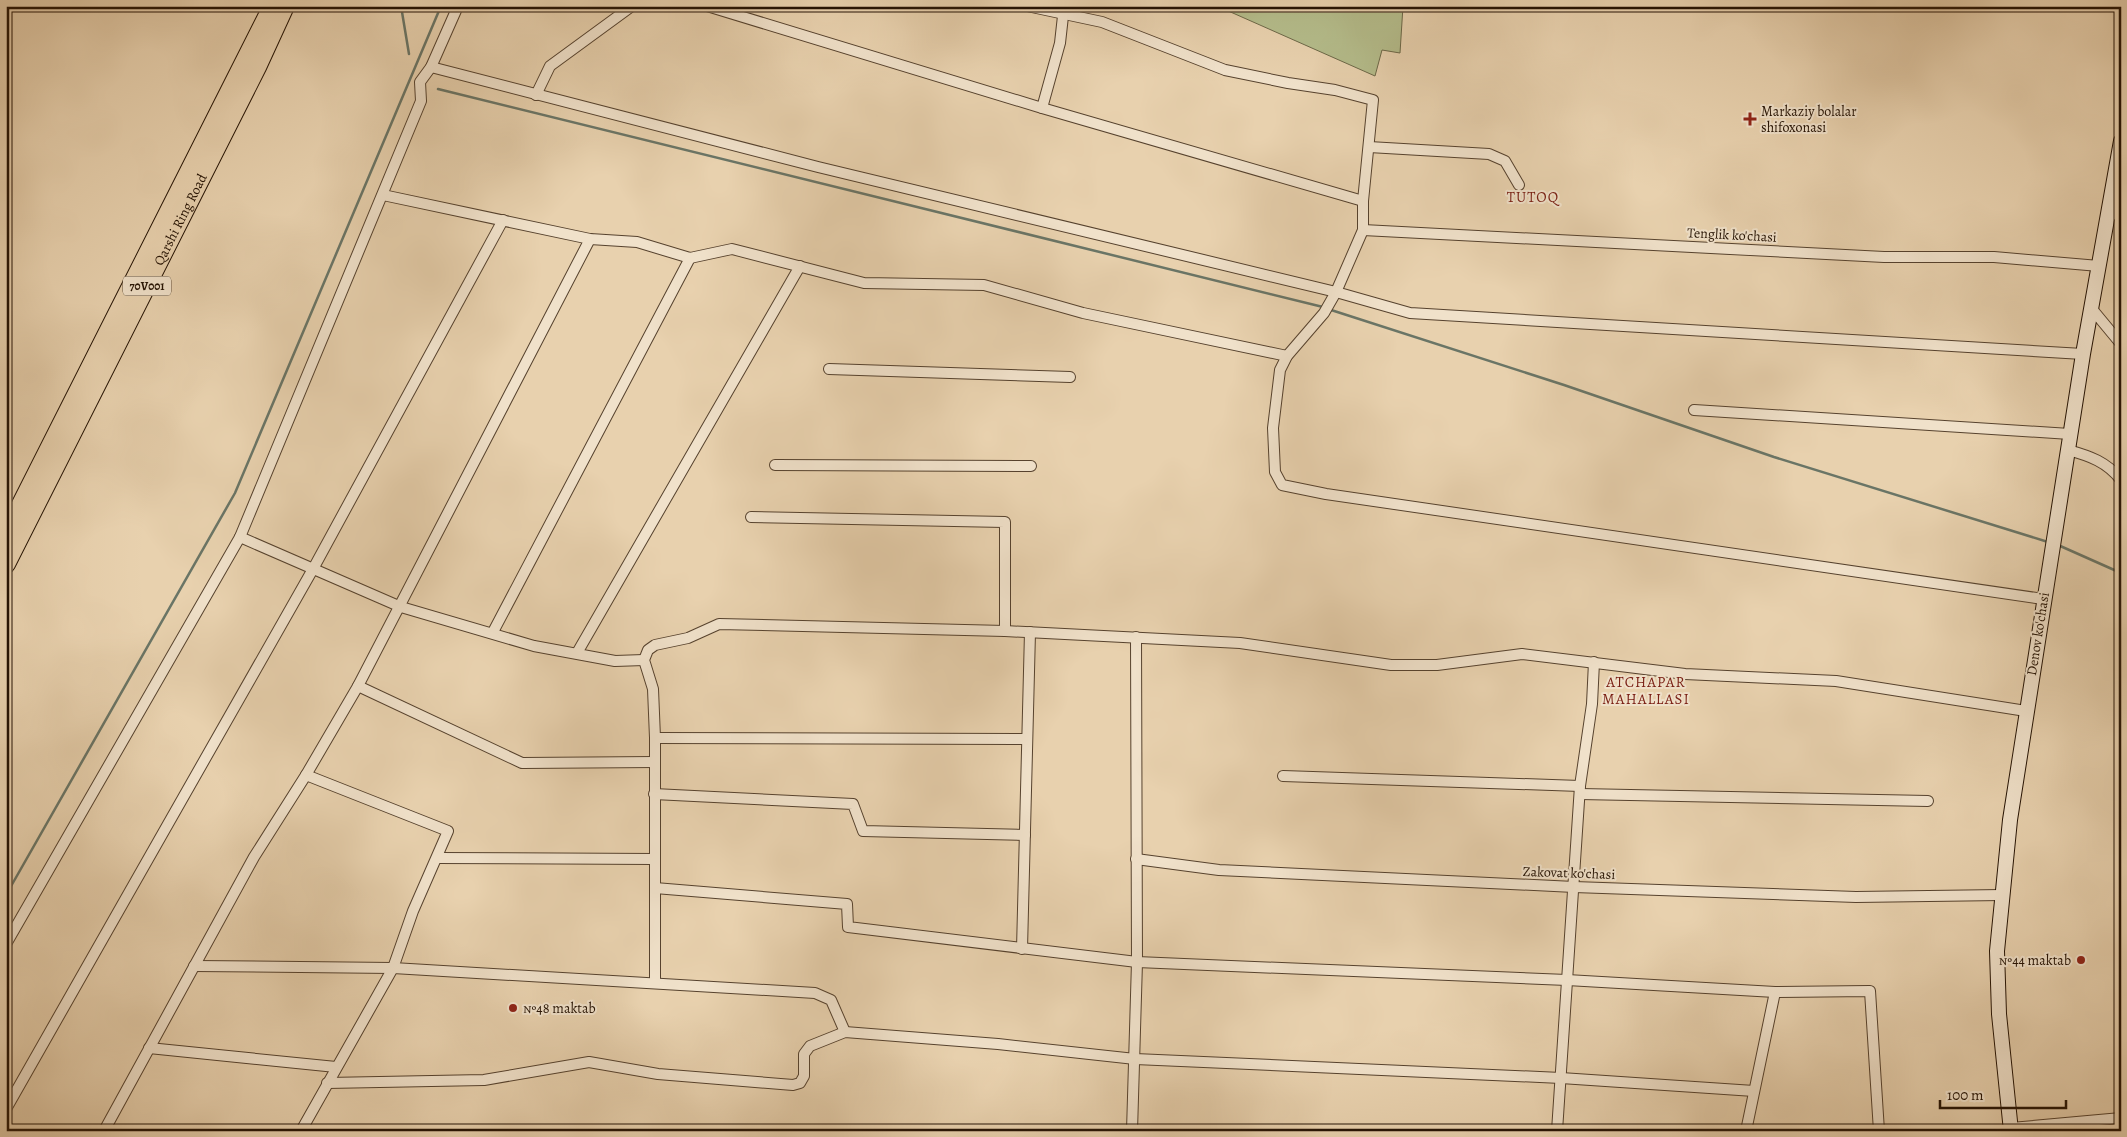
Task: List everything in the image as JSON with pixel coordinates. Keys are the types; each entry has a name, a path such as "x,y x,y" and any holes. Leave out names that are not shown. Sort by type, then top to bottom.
{"highway":[{"name":"Qarshi Ring Road","path":"6,534 273,6"},
{"name":"Qarshi Ring Road","path":"6,564 257,67 285,6"}],"street":[{"path":"6,944 240,537 421,102 420,82 431,67 458,6"},
{"path":"536,95 550,66 632,6"},
{"path":"708,6 1042,108 1363,200"},
{"path":"1027,6 1064,10 1102,22 1225,70 1288,83 1336,90 1373,100 1363,200 1363,230 1324,314 1287,356 1280,370 1274,428 1275,472 1282,485 1346,497 2043,599"},
{"path":"1042,108 1060,43 1064,10"},
{"path":"431,67 818,167 1334,296 1410,313 2083,354"},
{"name":"Denov ko'chasi","path":"2011,1130 1999,1014 1997,951 2010,820 2043,599 2056,530 2083,354 2099,266 2115,213 2120,146"},
{"path":"1368,147 1489,154 1505,161 1519,186"},
{"path":"382,195 590,240 637,242 690,258 732,249 864,283 984,285 1083,313 1287,356"},
{"path":"6,1109 313,569 503,220"},
{"name":"Tenglik ko'chasi","path":"1363,230 1884,257 1994,257 2099,266"},
{"path":"104,1131 254,857 306,775 358,686 401,607 590,240"},
{"path":"493,632 690,258"},
{"path":"577,653 800,266"},
{"path":"2092,308 2121,344"},
{"path":"829,368 1070,377"},
{"path":"1694,410 2070,434"},
{"path":"2068,450 2092,456 2113,470 2121,480"},
{"path":"775,465 1031,466"},
{"path":"751,517 1005,522 1005,631"},
{"path":"240,537 401,607 493,632 534,646 615,661 644,660"},
{"path":"655,983 655,762 652,689 644,660 648,650 655,645 688,638 719,624 1005,631 1240,643 1391,665 1437,665 1522,654 1685,674 1836,681 2026,711"},
{"path":"1022,949 1030,632"},
{"path":"1132,1131 1137,962 1136,637"},
{"path":"1557,1131 1580,790 1592,704 1594,662"},
{"path":"358,686 522,763 655,762"},
{"path":"654,738 1027,739"},
{"path":"301,1131 393,968 413,911 448,831 306,775"},
{"path":"1283,776 1580,790 1928,801"},
{"path":"654,794 852,804 863,831 1025,835"},
{"path":"437,858 654,859"},
{"name":"Zakovat ko'chasi","path":"1136,859 1219,870 1574,887 1856,897 2002,895"},
{"path":"655,888 847,904 848,927 1137,962 1567,980 1775,992 1870,991 1879,1131"},
{"path":"194,966 393,968 815,992 832,1000 845,1032"},
{"path":"1746,1131 1775,992"},
{"path":"327,1083 484,1080 589,1062 658,1074 792,1085 800,1083 804,1076 804,1054 810,1046 845,1032 998,1044 1134,1059 1561,1078 1754,1091"},
{"path":"149,1048 336,1067"},
{"path":"2011,1130 2121,1118"}],"green space":[{"path":"1217,6 1403,6 1400,53 1382,50 1375,76"}],"waterway":[{"path":"401,6 409,54"},
{"path":"6,895 235,493 441,6"},
{"path":"438,89 1323,307"},
{"path":"1328,309 1564,385 1774,457 2048,542"},
{"path":"2058,545 2121,573"}],"place":[{"name":"Markaziy bolalar shifoxonasi","path":"1750,119"},
{"name":"№44 maktab","path":"2081,960"},
{"name":"№48 maktab","path":"513,1008"}],"district":[{"name":"TUTOQ","path":"1533,197"},
{"name":"ATCHAPAR MAHALLASI","path":"1646,690"}]}
